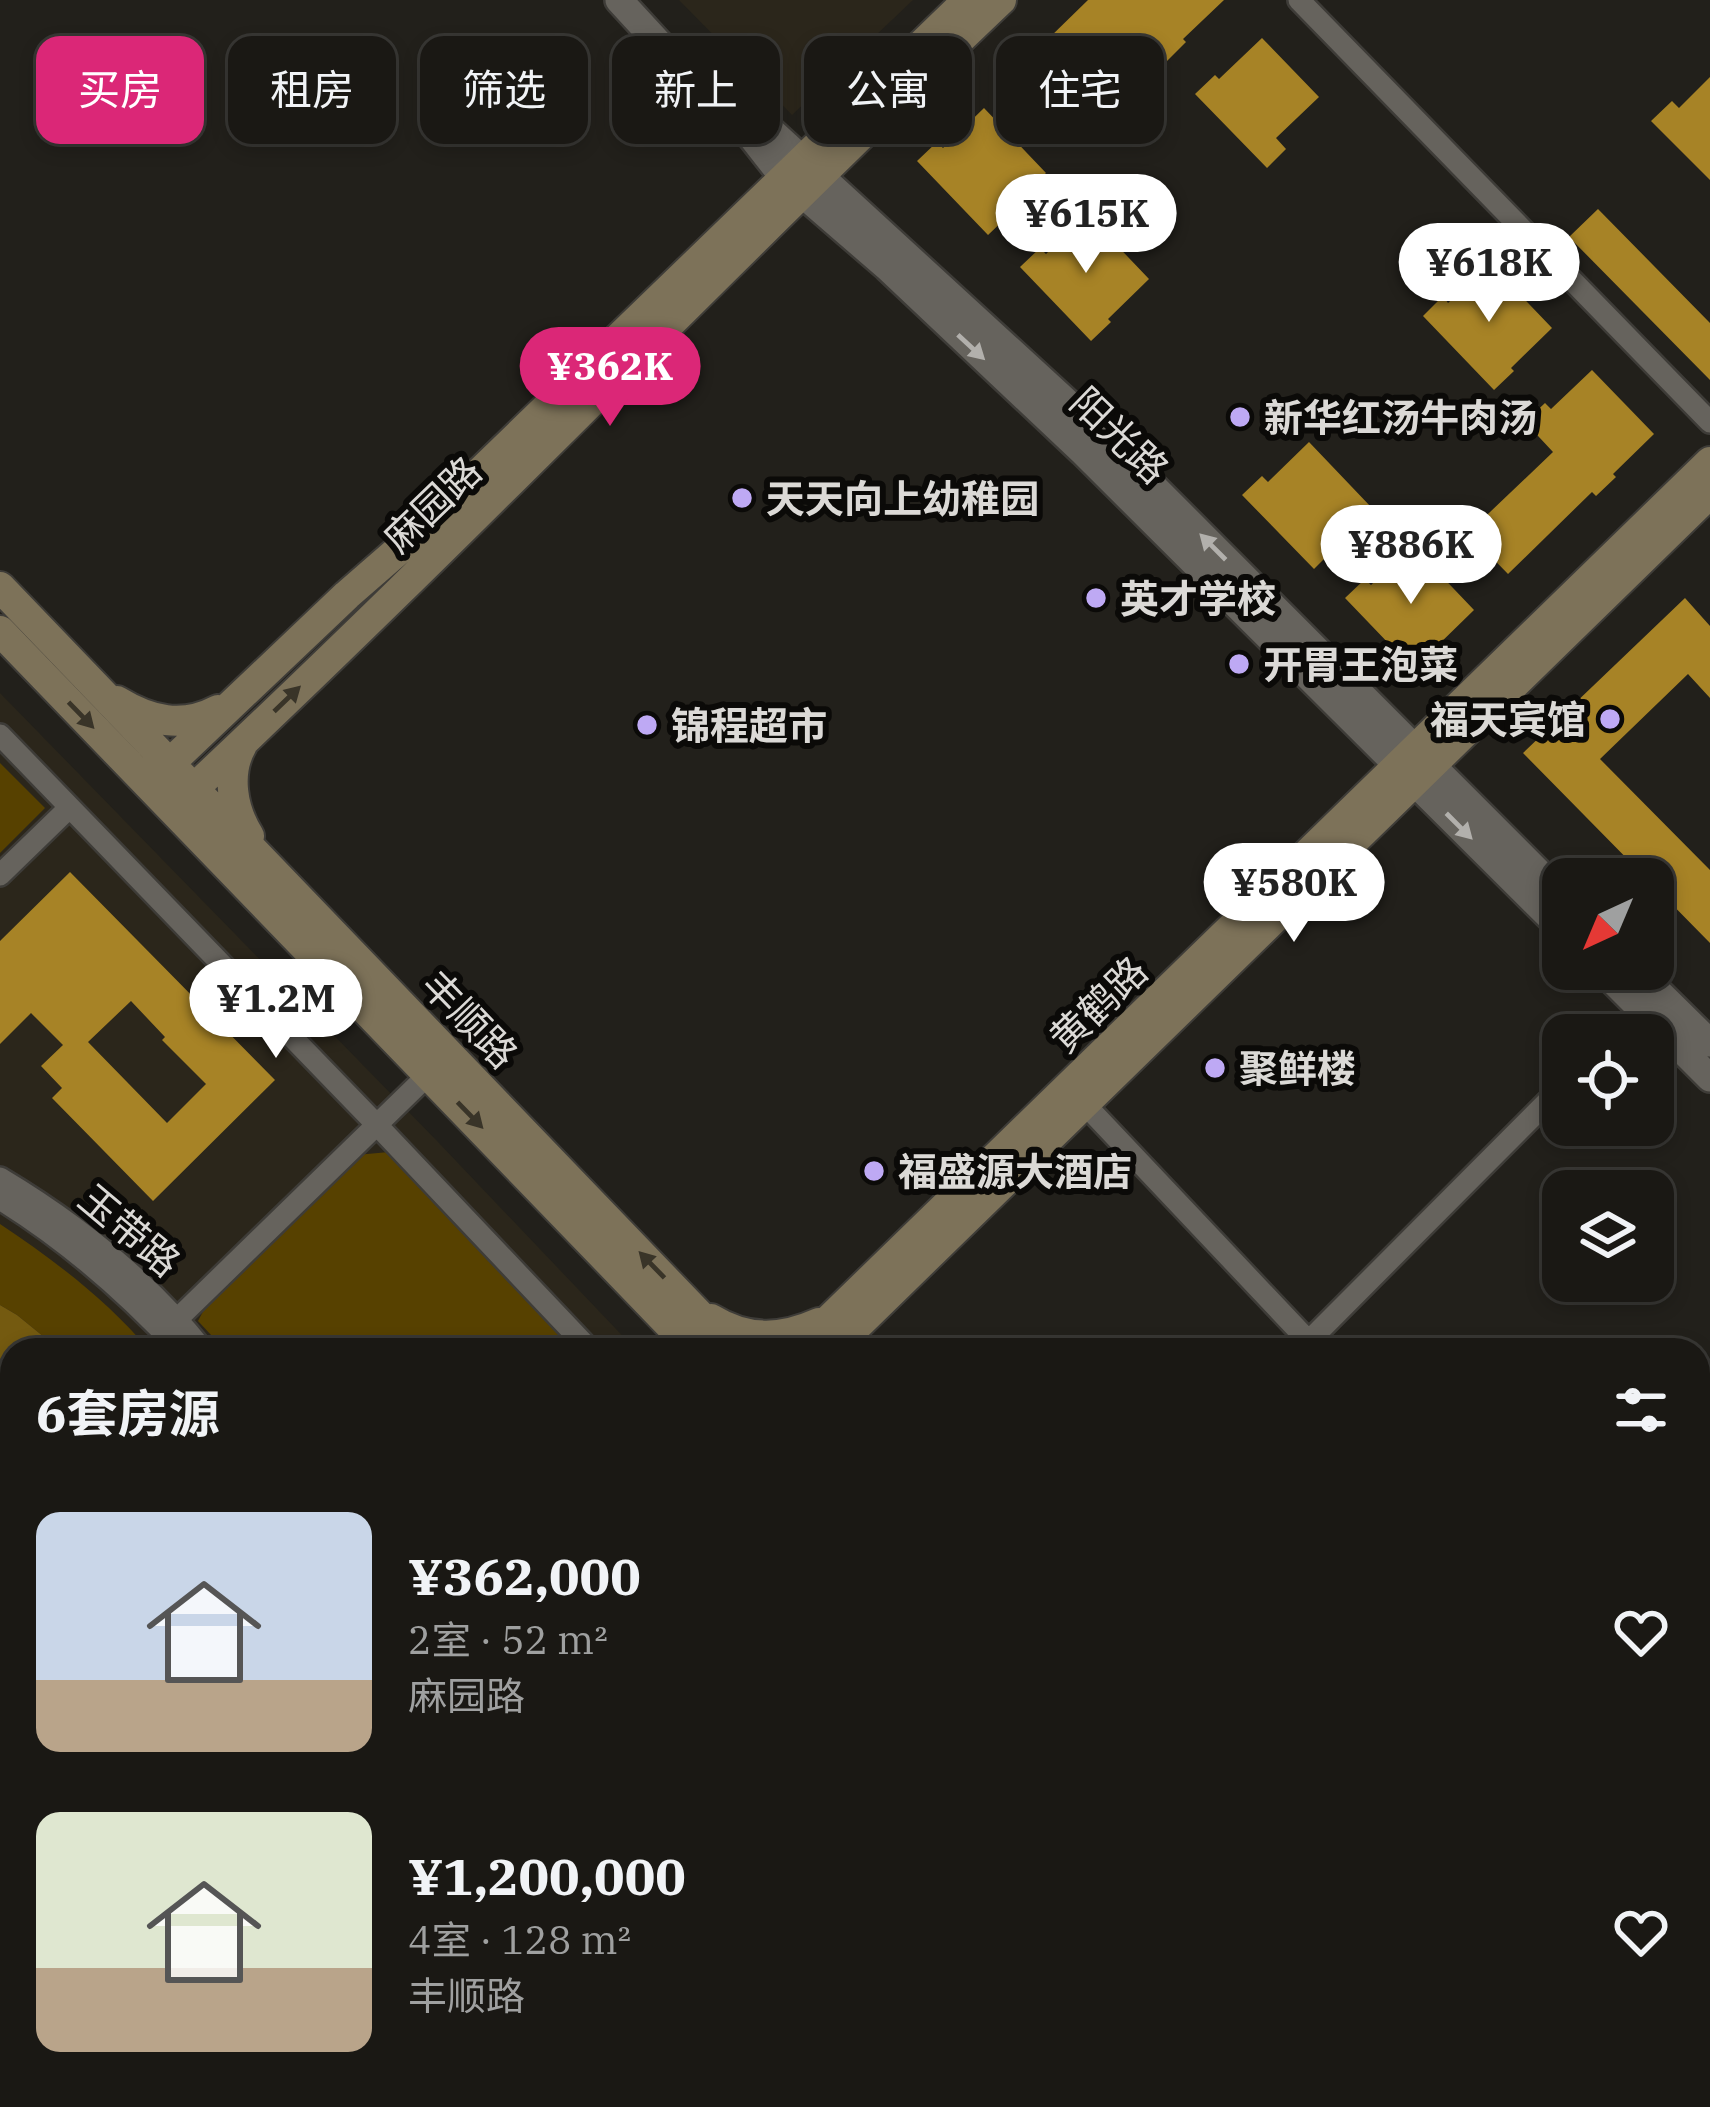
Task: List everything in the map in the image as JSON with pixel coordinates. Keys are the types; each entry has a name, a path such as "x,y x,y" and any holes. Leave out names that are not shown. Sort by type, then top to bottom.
{"main road":[{"path":"0,631 158,774 802,176 968,0"},
{"name":"麻园路","path":"182,799 502,490 802,176 1000,0"},
{"name":"黄鹤路","path":"815,1338 859,1307 1415,765 1710,462"},
{"path":"1415,765 1710,493"},
{"name":"丰顺路","path":"0,587 97,688 158,774 182,799 277,875 721,1338"},
{"path":"97,688 130,709 172,723 212,714 246,691"},
{"path":"252,733 236,757 234,799 242,826 277,875"},
{"path":"182,799 430,1073 683,1338"},
{"path":"686,1301 718,1324 767,1337 793,1334 859,1307"},
{"path":"842,1338 859,1307"}],"street":[{"name":"阳光路","path":"619,0 747,130 1097,430 1415,765 1542,907"},
{"name":"阳光路","path":"635,0 757,118 802,176"},
{"path":"1299,0 1710,422"},
{"path":"0,735 579,1338"},
{"name":"阳光路","path":"1415,765 1542,878"},
{"path":"0,875 69,808"},
{"path":"1622,990 1710,1078"},
{"path":"1656,990 1710,1043"},
{"path":"171,1325 430,1073"},
{"path":"1076,1095 1301,1338"},
{"path":"1318,1338 1542,1108"},
{"name":"玉带路","path":"0,1178 82,1232 136,1276 171,1325 188,1338"},
{"path":"0,1199 171,1325 176,1338"}],"shaded area":[{"path":"679,0 913,0 875,36 804,36 804,104 792,115 780,103 780,36 714,36"},
{"path":"0,693 625,1338 0,1338"},
{"path":"0,763 45,808 0,853"},
{"path":"389,1152 564,1338 214,1338 198,1321 210,1298 356,1155"},
{"path":"0,1224 79,1282 138,1338 45,1338 0,1305"},
{"path":"0,1305 45,1338 0,1338"}],"building":[{"path":"1088,0 1224,0 1166,62 1164,36 1051,36"},
{"path":"1262,38 1319,97 1276,138 1286,149 1267,168 1195,94 1215,75 1219,79"},
{"path":"1710,77 1710,180 1651,121 1672,101 1679,108"},
{"path":"984,108 996,121 996,144 1018,144 1046,173 988,235 917,161 935,144 943,148 972,144 972,120"},
{"path":"1598,209 1710,323 1710,380 1569,237"},
{"path":"1087,214 1149,279 1091,341 1020,267 1040,248 1046,254"},
{"path":"1490,263 1552,328 1494,390 1423,316 1443,296 1448,303"},
{"path":"1592,370 1654,434 1613,474 1616,477 1596,496 1592,492 1508,574 1468,533 1553,452 1525,422 1545,403 1551,409"},
{"path":"1309,442 1371,507 1314,569 1242,495 1262,476 1268,482"},
{"path":"1412,545 1474,610 1416,672 1345,598 1365,579 1371,585"},
{"path":"1685,598 1710,626 1710,698 1688,674 1600,759 1710,870 1710,943 1674,906 1674,858 1626,858 1523,753"},
{"path":"70,872 275,1080 153,1201 52,1098 62,1088 41,1066 63,1045 31,1013 0,1044 0,941","holes":["131,1001 165,1037 162,1040 206,1084 167,1123 88,1042"]}],"place":[{"name":"新华红汤牛肉汤","path":"1240,417"},
{"name":"天天向上幼稚园","path":"742,498"},
{"name":"英才学校","path":"1096,598"},
{"name":"开胃王泡菜","path":"1239,664"},
{"name":"福天宾馆","path":"1610,719"},
{"name":"锦程超市","path":"647,725"},
{"name":"聚鲜楼","path":"1215,1068"},
{"name":"福盛源大酒店","path":"874,1171"}]}
